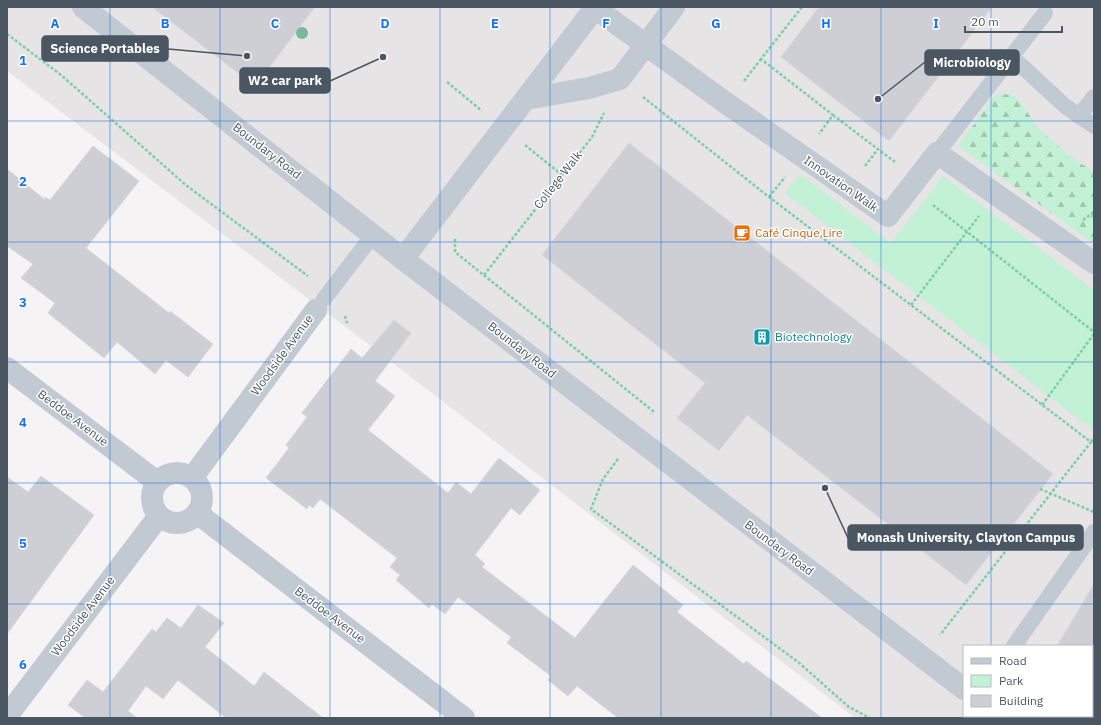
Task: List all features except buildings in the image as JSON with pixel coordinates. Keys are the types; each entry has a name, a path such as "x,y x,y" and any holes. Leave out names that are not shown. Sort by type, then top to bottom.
{"street":[{"name":"Boundary Road","path":"83,7 403,259 963,688"},
{"path":"526,100 589,88 620,79 674,7"},
{"path":"403,259 526,100 594,8"},
{"name":"Innovation Walk","path":"594,8 801,156 888,216 937,153"},
{"path":"937,153 1094,263"},
{"name":"Woodside Avenue","path":"192,478 320,305"},
{"name":"Beddoe Avenue","path":"7,368 157,482"},
{"path":"174,473 183,473 192,478 198,484 201,492 201,501 197,512 185,522 174,523 159,516 151,501 152,492 157,482 166,475 174,473"},
{"name":"Beddoe Avenue","path":"197,512 464,718"},
{"name":"Woodside Avenue","path":"7,716 159,516"}],"lane":[{"path":"937,153 1044,13"},
{"path":"1012,56 1065,106 1094,126"},
{"path":"1079,116 1094,97"},
{"name":"Woodside Avenue","path":"320,305 374,235"},
{"path":"1015,645 1094,532"}],"path":[{"path":"802,7 761,59 833,115 914,183 966,232 1094,333 1042,405"},
{"path":"7,34 60,75 188,186 308,276"},
{"path":"620,79 769,197 1091,442"},
{"name":"College Walk","path":"484,275 592,137 620,79"},
{"path":"769,197 833,115"},
{"path":"436,217 454,232 455,252 653,411 603,479 590,509 798,662 849,707 870,718"},
{"path":"911,305 966,232"},
{"path":"922,657 1094,437"},
{"path":"1040,489 1094,512"}],"shaded area":[{"path":"7,7 1094,7 1094,718 855,718 351,331 7,71"}],"green space":[{"path":"997,93 1015,96 1037,127 1072,158 1091,170 1094,174 1094,244 958,146"},
{"path":"800,174 891,243 943,176 1094,290 1094,425 1091,429 785,193"}],"place":[{"name":"Science Portables","path":"247,56"},
{"name":"W2 car park","path":"383,57"},
{"name":"Microbiology","path":"878,99"},
{"name":"Café Cinque Lire","path":"742,233"},
{"name":"Biotechnology","path":"762,337"},
{"name":"Monash University, Clayton Campus","path":"825,488"}]}
